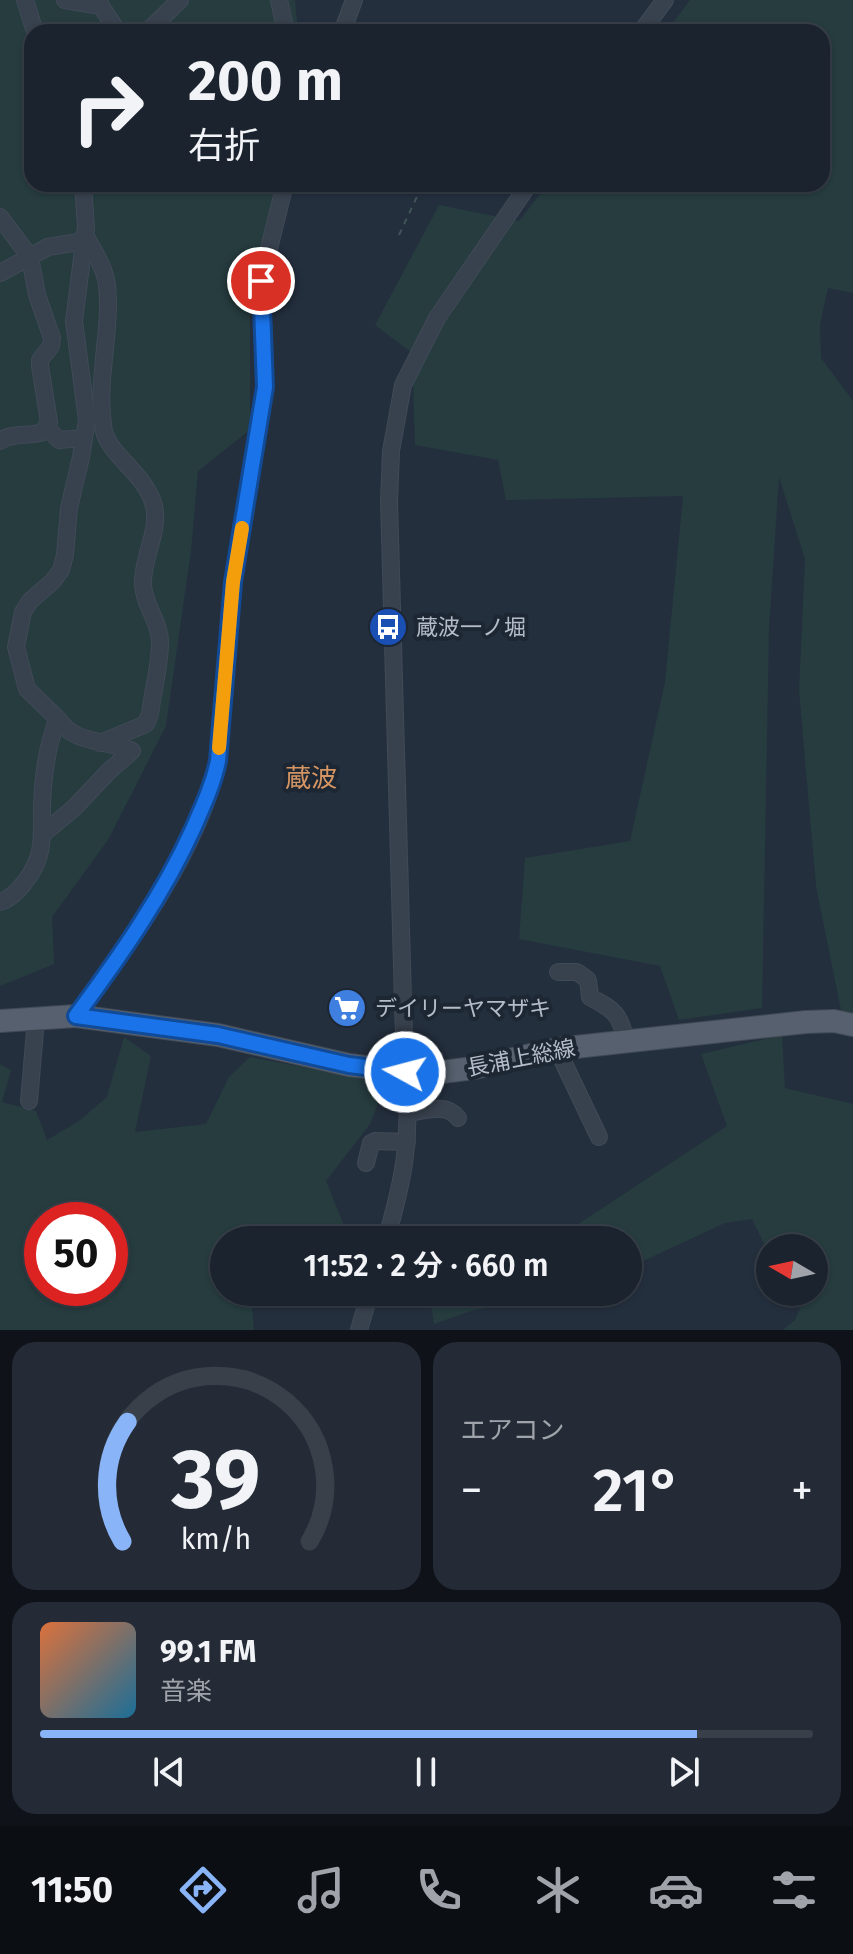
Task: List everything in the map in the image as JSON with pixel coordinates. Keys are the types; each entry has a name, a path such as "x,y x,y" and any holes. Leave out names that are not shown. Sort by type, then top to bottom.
{"main road":[{"name":"長浦上総線","path":"0,1021 76,1016 218,1035 349,1065 405,1072 442,1072 557,1049 806,1022 834,1021 853,1025"}],"street":[{"path":"25,0 32,24"},
{"path":"65,0 99,3 113,24"},
{"path":"155,24 180,0"},
{"path":"279,0 284,24"},
{"path":"345,24 354,0"},
{"path":"647,24 665,0"},
{"path":"44,833 132,751 83,739 64,729 27,689 16,647 23,612 61,570 69,508 87,420 74,321 84,238 83,192"},
{"path":"76,1016 130,944 177,864 213,784 218,761 233,582 265,387 261,281 283,192"},
{"path":"390,1226 403,1184 409,1113 405,1072 389,501 391,451 403,385 437,318 524,192"},
{"path":"0,217 30,257 37,295 52,338 51,346 40,360 49,422 43,432 29,437 6,437 0,441"},
{"path":"0,273 64,242 84,238"},
{"path":"84,238 107,283 102,396 104,431 109,443 144,484 154,507 143,584 146,605 158,629 160,641 146,724 100,743"},
{"path":"46,427 59,440 84,438"},
{"path":"0,902 21,887 40,858 44,833 42,804 52,733 58,719"},
{"path":"558,972 577,972 588,980 590,997 608,1007 622,1021 626,1042"},
{"path":"29,1101 36,1019"},
{"path":"557,1049 599,1137"},
{"path":"409,1113 445,1109 455,1112 458,1118"},
{"path":"366,1163 371,1143 407,1142"},
{"path":"359,1330 366,1306"}],"path":[{"path":"399,235 419,192"}],"green space":[{"path":"0,0 295,0 297,24 24,24 24,192 278,192 250,317 250,430 198,471 191,551 166,726 108,840 52,917 54,964 0,986"},
{"path":"690,0 853,0 853,293 828,288 820,324 821,358 853,401 853,1016 842,1015 816,886 799,691 805,559 779,477 769,628 762,1008 679,1020 660,966 519,939 525,858 630,841 665,682 683,496 506,500 498,460 415,445 412,353 375,325 439,205 519,221 542,192 830,192 830,24 672,24"},
{"path":"782,1035 785,1088 853,1104 853,1330 783,1330 795,1320 801,1306 828,1306 828,1234 759,1234 752,1219 725,1223 642,1262 642,1226 575,1226 727,1126 701,1054"},
{"path":"124,1037 151,1056 135,1132 206,1124 229,1077 250,1057 386,1083 370,1124 326,1181 344,1226 210,1226 210,1306 252,1306 254,1330 0,1330 0,1064 11,1070 2,1102 36,1111 47,1140 79,1121 107,1097"},
{"path":"431,1306 498,1306 474,1310 434,1324"}],"slow traffic":[{"path":"219,748 233,582 242,528"}],"place":[{"name":"蔵波一ノ堀","path":"388,627"},
{"name":"デイリーヤマザキ","path":"347,1008"}],"district":[{"name":"蔵波","path":"311,778"}],"route":[{"path":"261,281 265,387 233,582 218,761 213,784 177,864 130,944 76,1016 218,1035 349,1065 405,1072"}]}
